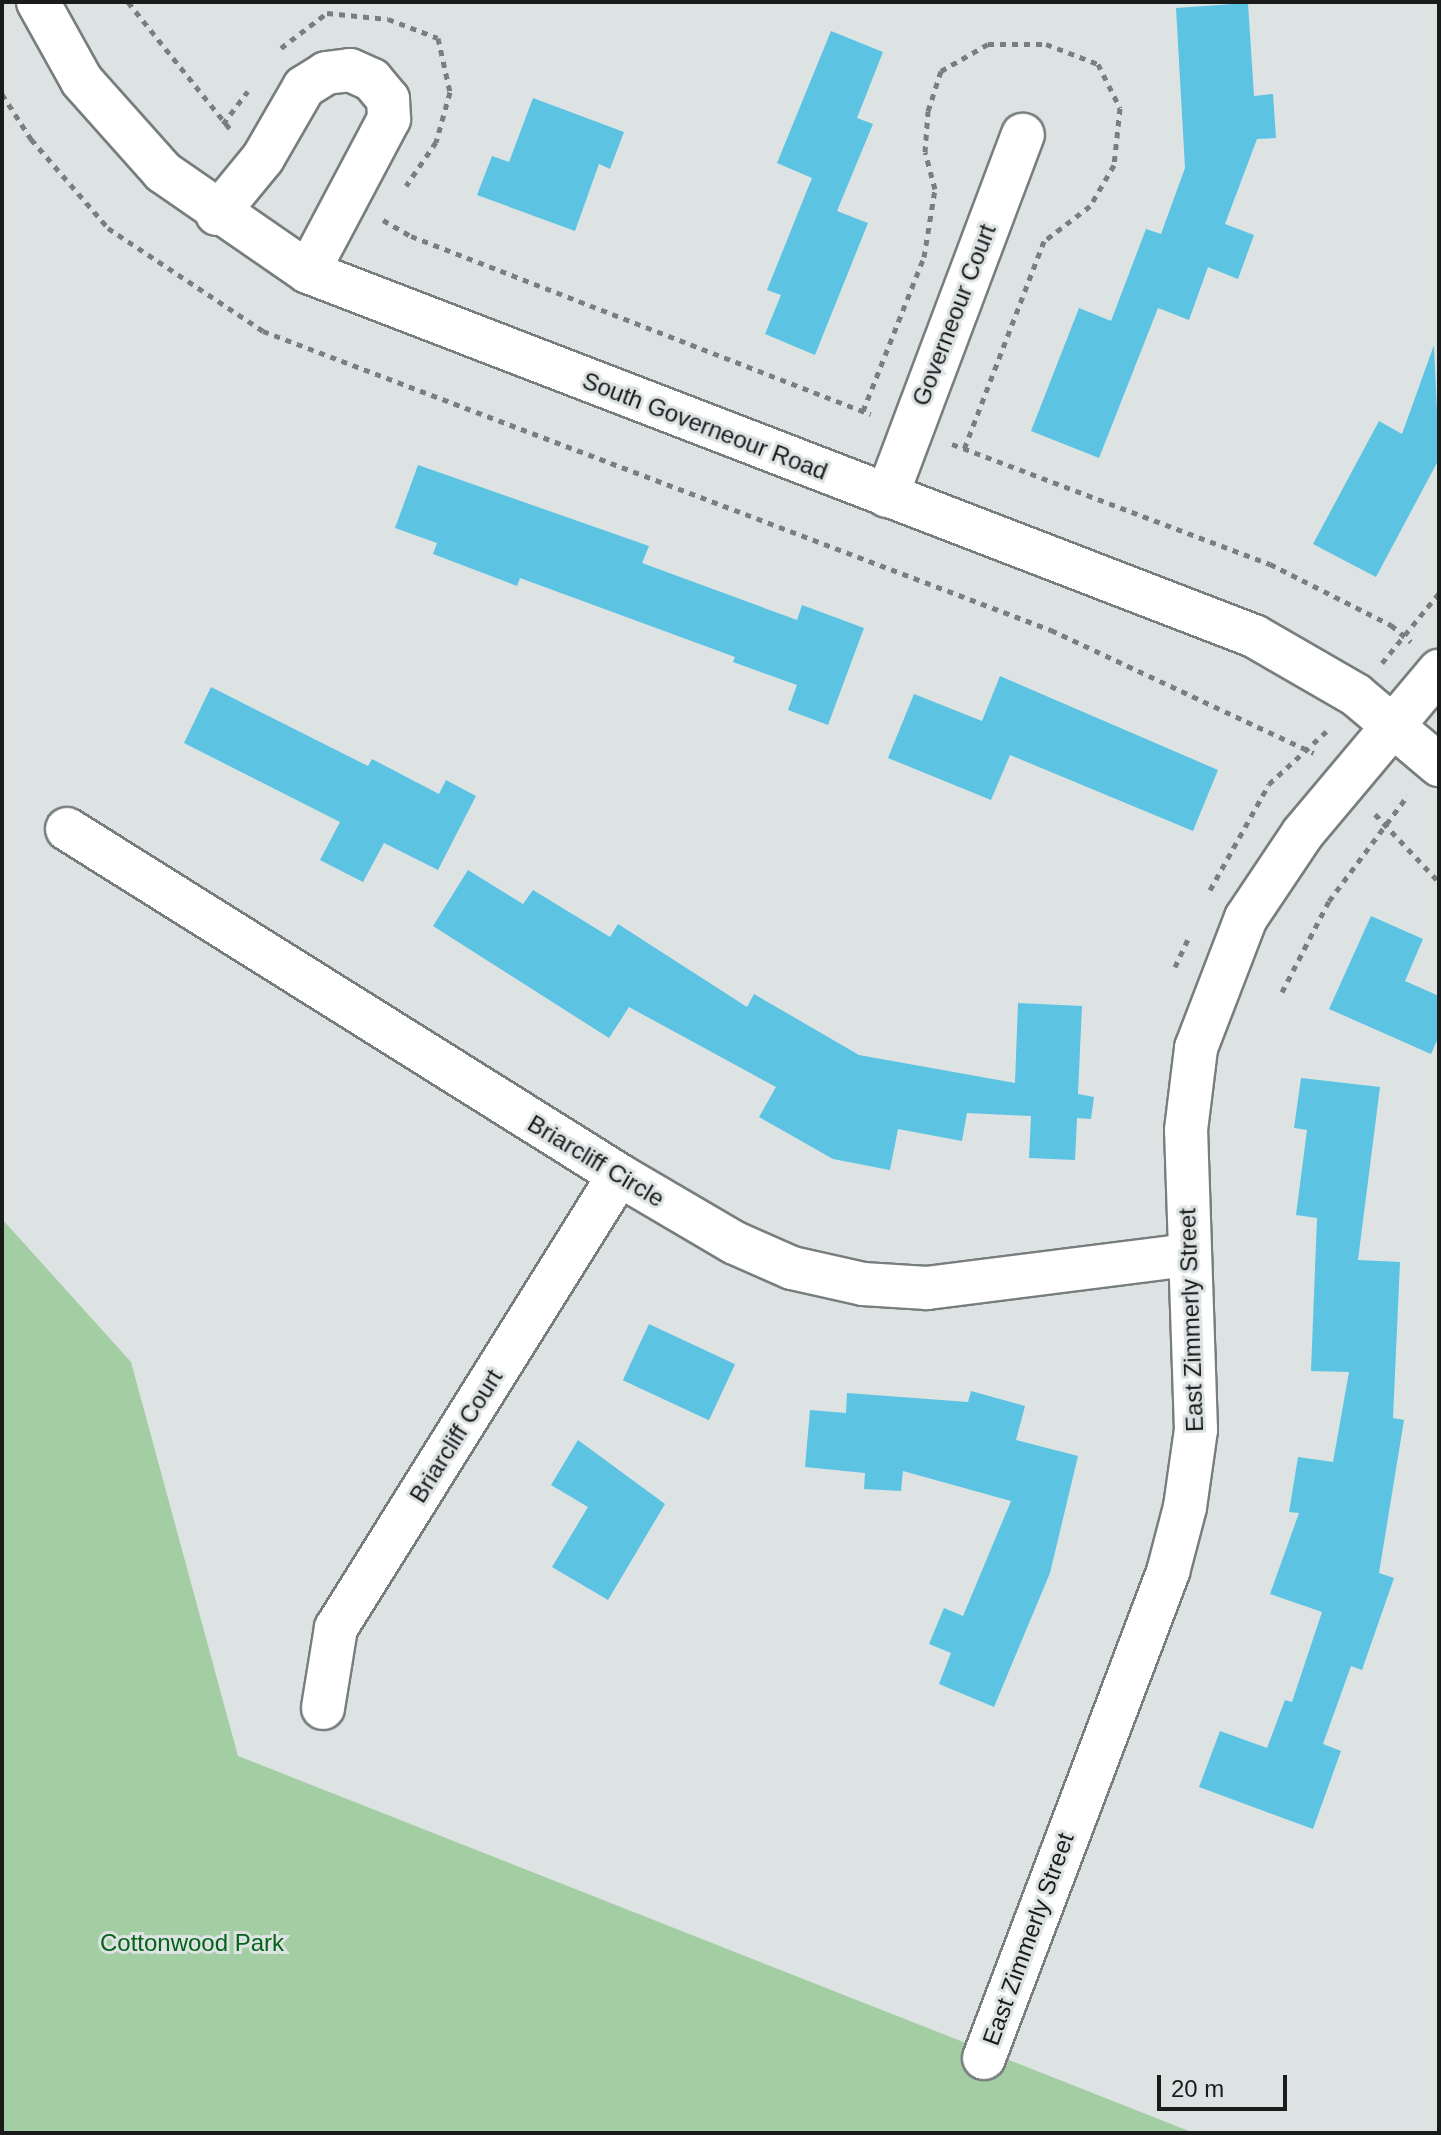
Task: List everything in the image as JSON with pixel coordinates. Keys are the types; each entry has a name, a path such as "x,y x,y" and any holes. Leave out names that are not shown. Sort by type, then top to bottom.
{"street":[{"name":"South Governeour Road","path":"38,2 82,81 119,127 217,214 308,272 1254,636 1356,695 1438,765"},
{"path":"217,214 267,151 304,87 326,73 350,70 372,80 388,99 379,147 308,272"},
{"name":"Governeour Court","path":"887,496 1023,135"},
{"name":"East Zimmerly Street","path":"984,2058 1168,1572 1185,1507 1196,1430 1186,1130 1196,1048 1246,918 1343,783 1393,725 1427,659"},
{"name":"Briarcliff Circle","path":"67,829 619,1175 735,1243 792,1268 863,1284 927,1288 1022,1280 1189,1255"},
{"name":"Briarcliff Court","path":"323,1708 336,1628 619,1175"}],"path":[{"path":"128,2 223,124 267,151"},
{"path":"2,94 31,139 108,228 263,331 1051,630 1311,750 1439,882"},
{"path":"350,200 411,236 1270,564 1391,625 1427,659"},
{"path":"1282,992 1329,901 1383,821 1438,765"}],"green space":[{"name":"Cottonwood Park","path":"2,1219 131,1362 238,1756 1194,2133 2,2133"}],"building":[{"path":"1248,3 1254,96 1273,94 1276,138 1257,139 1225,224 1254,235 1238,279 1208,267 1189,320 1158,308 1099,458 1031,431 1079,308 1111,321 1146,229 1161,234 1185,168 1176,8"},
{"path":"831,31 883,52 857,118 873,124 837,211 868,223 815,355 765,334 781,295 767,290 812,178 777,163"},
{"path":"533,98 624,132 610,169 599,164 575,231 477,195 492,156 509,162"},
{"path":"1434,345 1439,459 1376,577 1313,544 1379,421 1402,434"},
{"path":"418,465 649,546 642,563 797,620 802,605 864,628 828,725 788,710 797,685 733,662 735,657 520,578 517,586 433,554 437,543 395,528"},
{"path":"1000,676 1218,770 1193,831 1010,755 991,800 888,758 914,694 982,721"},
{"path":"211,687 368,766 372,759 439,794 446,780 476,796 438,870 384,843 363,882 320,860 340,822 184,743"},
{"path":"468,870 523,904 533,890 610,937 618,924 747,1007 754,994 859,1055 1015,1083 1018,1003 1082,1006 1078,1094 1094,1097 1091,1119 1077,1118 1075,1160 1029,1158 1031,1116 967,1113 962,1141 898,1129 890,1170 833,1159 759,1117 776,1087 629,1007 609,1038 433,926"},
{"path":"1371,916 1423,939 1405,981 1439,996 1439,1036 1431,1054 1329,1009"},
{"path":"1301,1078 1380,1087 1358,1260 1400,1262 1393,1418 1404,1420 1379,1573 1394,1578 1362,1670 1351,1666 1323,1744 1341,1751 1313,1829 1199,1787 1220,1731 1267,1748 1285,1700 1292,1702 1322,1612 1270,1594 1299,1513 1289,1512 1298,1457 1333,1462 1349,1372 1311,1371 1317,1218 1296,1215 1307,1130 1294,1128"},
{"path":"649,1324 735,1364 709,1420 623,1380"},
{"path":"971,1391 1025,1406 1016,1440 1078,1456 1050,1573 994,1707 939,1684 951,1653 929,1644 944,1608 963,1616 1011,1501 903,1471 901,1491 864,1489 865,1473 805,1467 810,1410 846,1413 847,1393 968,1402"},
{"path":"578,1440 665,1504 608,1600 552,1567 588,1507 551,1485"}]}
